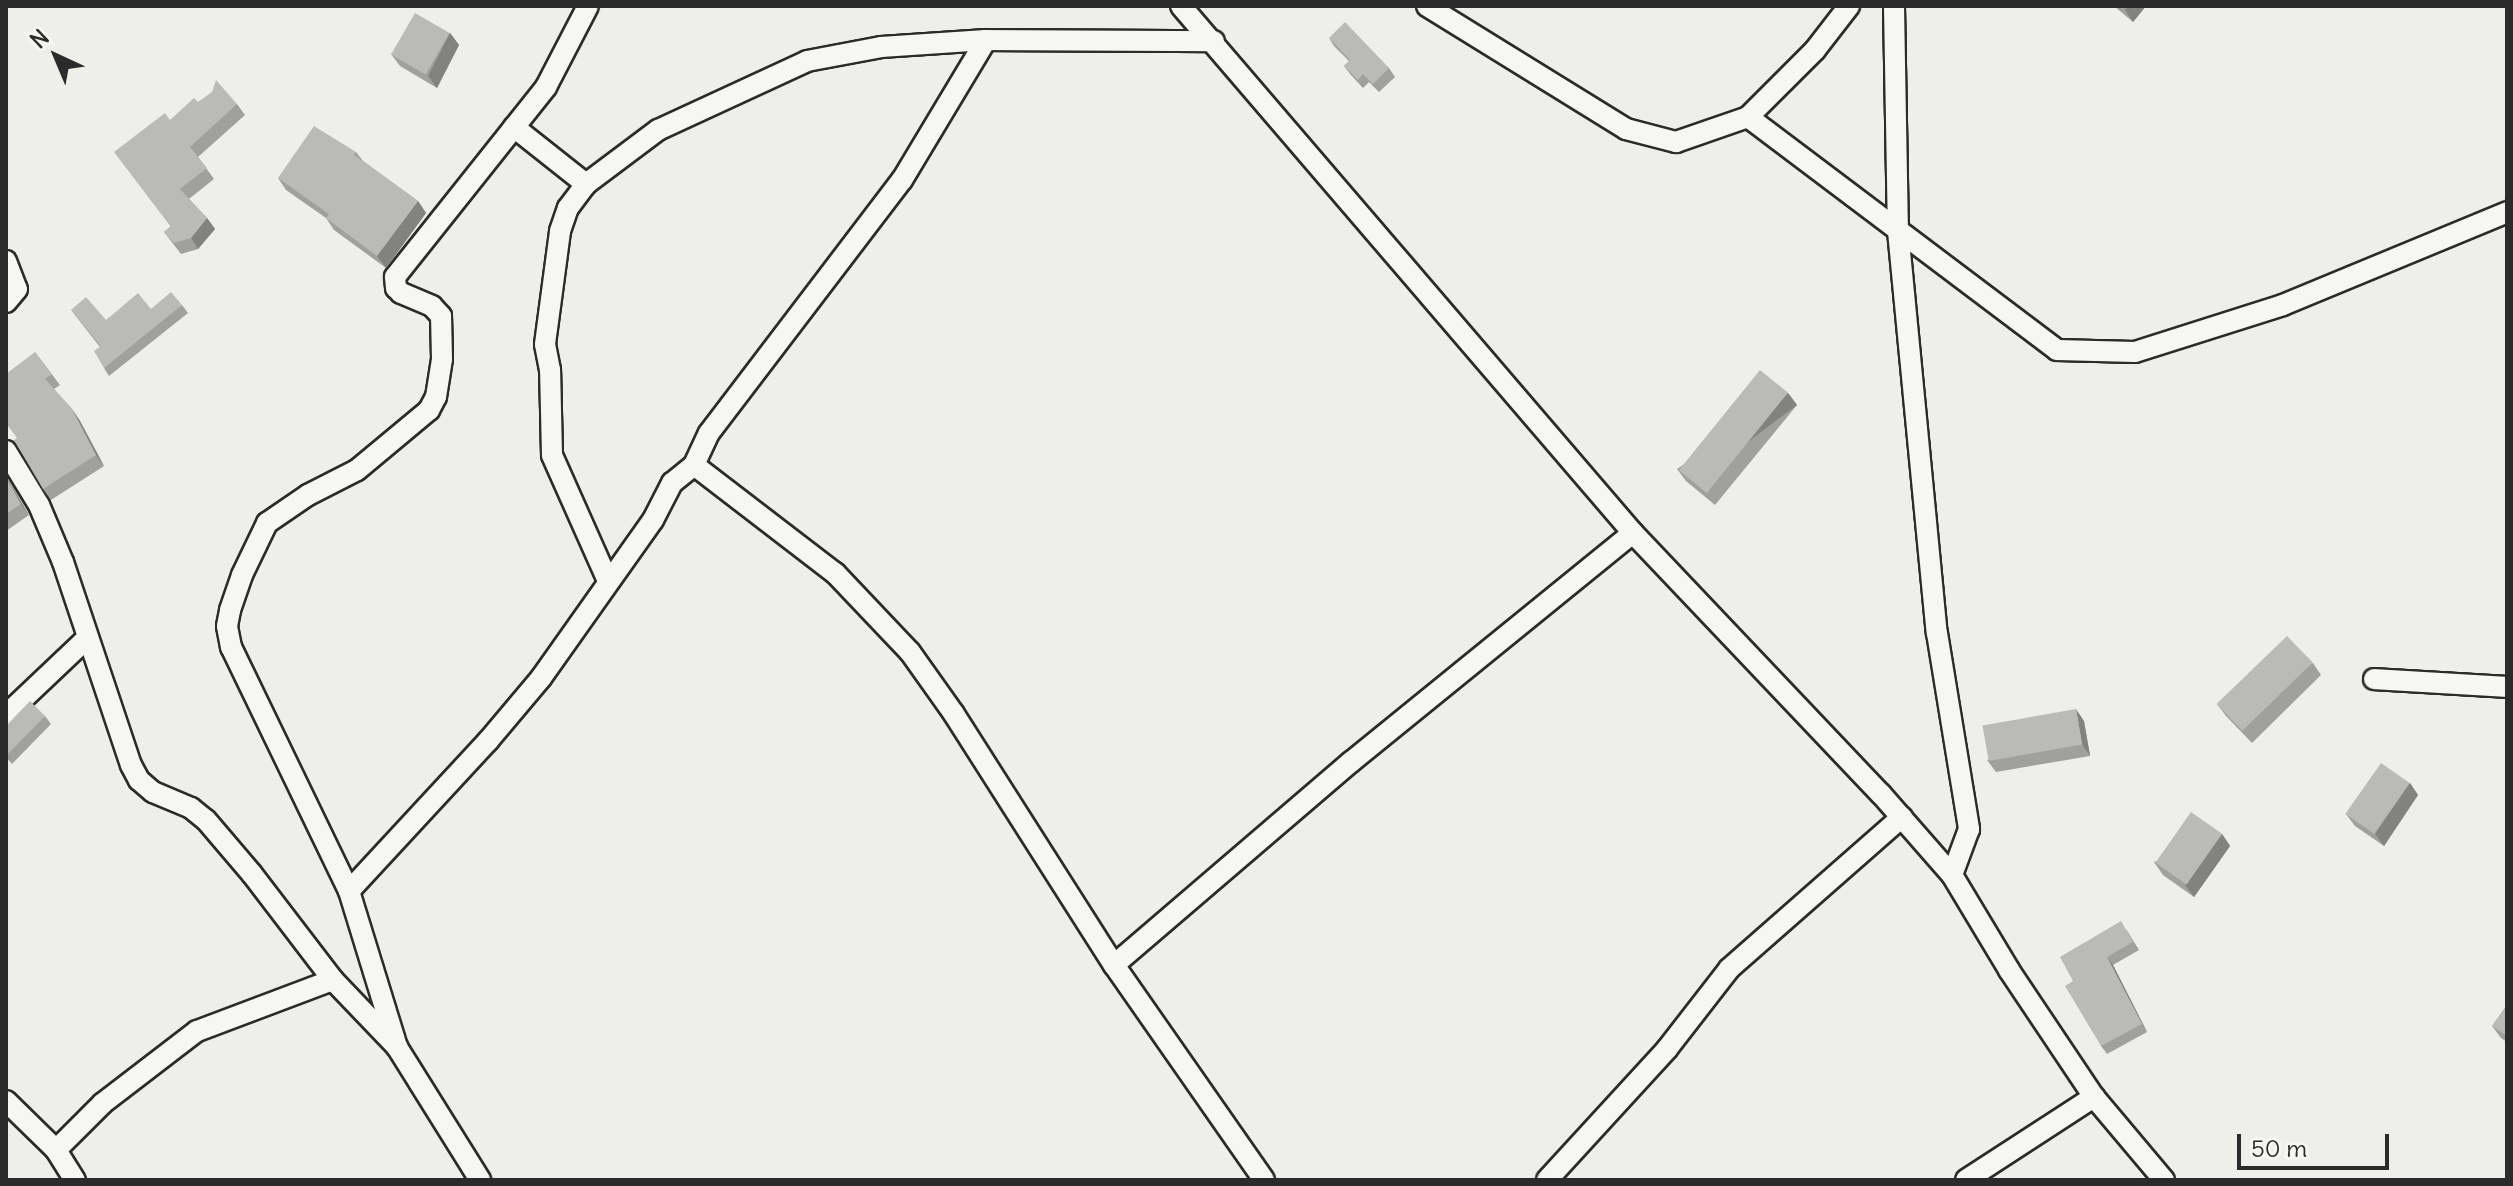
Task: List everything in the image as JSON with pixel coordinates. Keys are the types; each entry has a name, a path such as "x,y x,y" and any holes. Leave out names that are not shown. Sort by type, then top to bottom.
{"street":[{"path":"397,1047 349,891 231,647 227,626 242,575 267,523 308,495 357,470 429,410 436,397 442,359 441,316 432,306 401,293 396,288 395,277 546,87 588,6"},
{"path":"1181,6 1633,533 1902,817 1952,875 2009,970 2094,1097 2164,1180"},
{"path":"1427,6 1573,97 1647,137 1676,142 1748,117 1815,50 1849,6"},
{"path":"1894,6 1898,231 1937,633 1969,829 1952,875"},
{"path":"349,891 541,678 653,520 672,483 694,465 709,433 902,180 986,40"},
{"path":"608,581 552,455 550,370 545,344 560,231 568,208 586,184 658,130 807,61 881,47 986,40 1214,41"},
{"path":"1748,117 2057,350 2135,352 2283,305 2507,212"},
{"path":"514,127 586,184"},
{"path":"6,261 17,284 6,302"},
{"path":"6,451 39,505 63,562 139,780 153,792 191,808 206,820 333,980 397,1047 480,1180"},
{"path":"694,465 835,573 910,652 954,714 1114,965 1264,1180"},
{"path":"1114,965 1351,762 1633,533"},
{"path":"6,715 87,638"},
{"path":"2374,679 2507,687"},
{"path":"1547,1180 1667,1049 1729,969 1902,817"},
{"path":"56,1150 103,1103 197,1031 333,980"},
{"path":"1966,1180 2094,1097"},
{"path":"6,1101 56,1150 75,1180"}],"building":[{"path":"415,13 450,33 426,75 391,55"},
{"path":"1345,22 1389,68 1373,84 1363,74 1358,80 1344,66 1350,60 1329,38"},
{"path":"216,80 237,104 190,147 207,168 180,189 207,218 191,238 174,243 164,232 171,227 114,152 165,113 170,120 194,98 198,102 212,92"},
{"path":"314,126 356,152 354,155 418,201 377,256 326,218 329,214 278,178"},
{"path":"171,292 182,305 104,368 94,351 101,346 71,310 86,297 106,320 138,293 151,309"},
{"path":"35,352 52,374 45,379 72,409 96,455 43,489 6,423 6,374"},
{"path":"1760,370 1788,393 1707,493 1679,470"},
{"path":"6,478 21,504 6,514"},
{"path":"2287,636 2313,663 2242,731 2217,704"},
{"path":"30,701 45,716 7,755 6,726"},
{"path":"2076,709 2082,744 1989,761 1982,725"},
{"path":"2381,763 2410,783 2374,834 2345,814"},
{"path":"2191,812 2222,834 2187,885 2155,863"},
{"path":"2121,921 2133,942 2107,957 2142,1024 2101,1046 2065,986 2073,981 2060,957"},
{"path":"2507,1005 2507,1036 2492,1026"}]}
